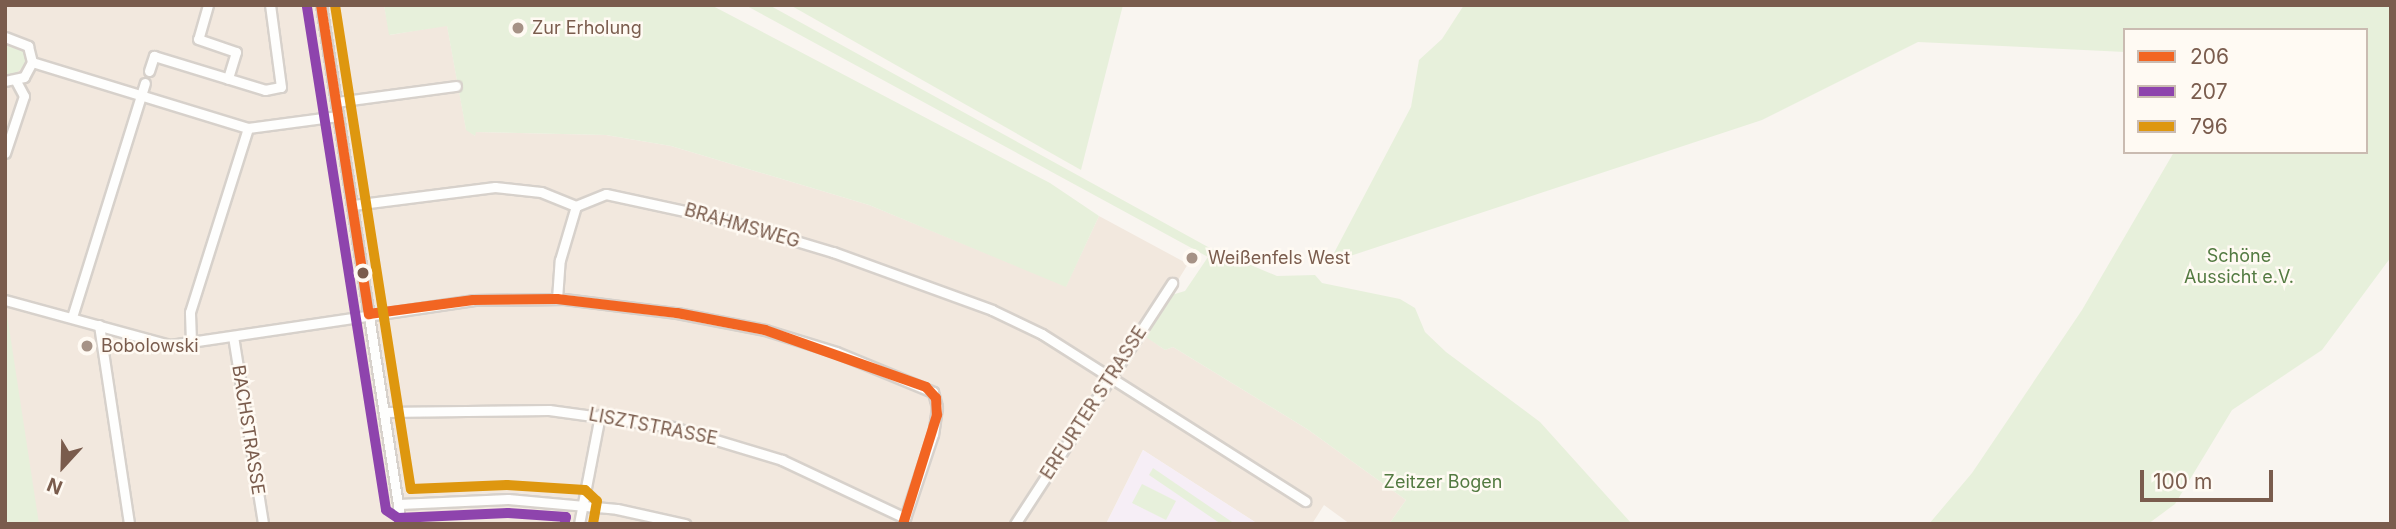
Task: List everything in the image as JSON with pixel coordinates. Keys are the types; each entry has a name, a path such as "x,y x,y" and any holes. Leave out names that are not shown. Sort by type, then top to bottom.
{"street":[{"path":"208,5 198,39 236,51 228,79"},
{"path":"149,71 154,56 265,90 281,87 270,5"},
{"path":"321,5 401,524"},
{"path":"5,37 28,46 32,62"},
{"path":"32,62 248,128 338,116"},
{"path":"5,81 16,81 32,62"},
{"path":"5,153 24,96 16,81"},
{"path":"72,317 145,83"},
{"path":"336,102 456,86"},
{"path":"191,342 190,312 248,128"},
{"path":"353,205 495,187 541,192 576,206 560,260 557,299"},
{"name":"BRAHMSWEG","path":"576,206 599,194 641,199 834,252 992,310 1045,335 1305,501"},
{"name":"ERFURTER STRASSE","path":"1015,524 1172,283"},
{"path":"5,300 162,344 473,300 557,299 677,313 765,331 926,387 936,398 937,415 904,521"},
{"path":"99,326 130,524"},
{"name":"BACHSTRASSE","path":"233,336 263,524"},
{"name":"LISZTSTRASSE","path":"384,412 495,407 600,415 673,427 743,445 904,521"},
{"path":"579,524 600,415"},
{"path":"398,504 508,499 583,505 685,524"}],"shaded area":[{"path":"5,5 384,5 390,35 447,25 466,129 475,136 475,132 606,135 671,146 869,205 1066,286 1099,216 1188,264 1144,335 1165,350 1173,347 1307,429 1406,500 1389,524 1350,524 1324,505 1312,524 1258,524 1143,450 1106,524 5,524"},
{"path":"1143,450 1258,524 1106,524"}],"green space":[{"path":"384,5 711,5 1050,183 1099,216 1066,287 869,205 671,146 606,135 476,132 475,136 466,130 447,26 389,35"},
{"name":"Zeitzer Bogen","path":"745,5 769,5 1208,247 1277,276 1315,275 1322,283 1400,299 1415,308 1425,332 1446,352 1540,422 1632,524 1389,524 1406,500 1307,429 1173,347 1165,350 1143,335 1168,296 1185,291 1208,257"},
{"path":"790,5 1123,5 1081,170"},
{"name":"Schöne Aussicht e.V.","path":"1464,5 2391,5 2391,257 2322,350 2232,410 2175,504 2148,524 1929,524 1972,473 2082,310 2173,154 2368,154 2368,28 2123,28 2123,52 1918,42 1762,120 1338,260 1334,253 1411,107 1419,60 1442,39"},
{"path":"5,43 20,46 25,55 25,65 14,75 5,76"},
{"path":"5,310 8,321 39,524 5,524"},
{"path":"1153,468 1235,524 1221,524 1149,475"},
{"path":"1142,484 1176,501 1166,520 1132,503"}],"transit line":[{"name":"206","path":"321,5 369,314 473,300 557,299 677,313 765,330 926,387 936,398 937,415 903,524"},
{"name":"796","path":"335,5 411,489 507,485 585,490 597,501 593,524"},
{"name":"207","path":"307,7 386,510 398,518 508,513 566,517 565,521"}],"place":[{"name":"Zur Erholung","path":"518,28"},
{"name":"Weißenfels West","path":"1192,258"},
{"name":"Bobolowski","path":"87,346"}]}
